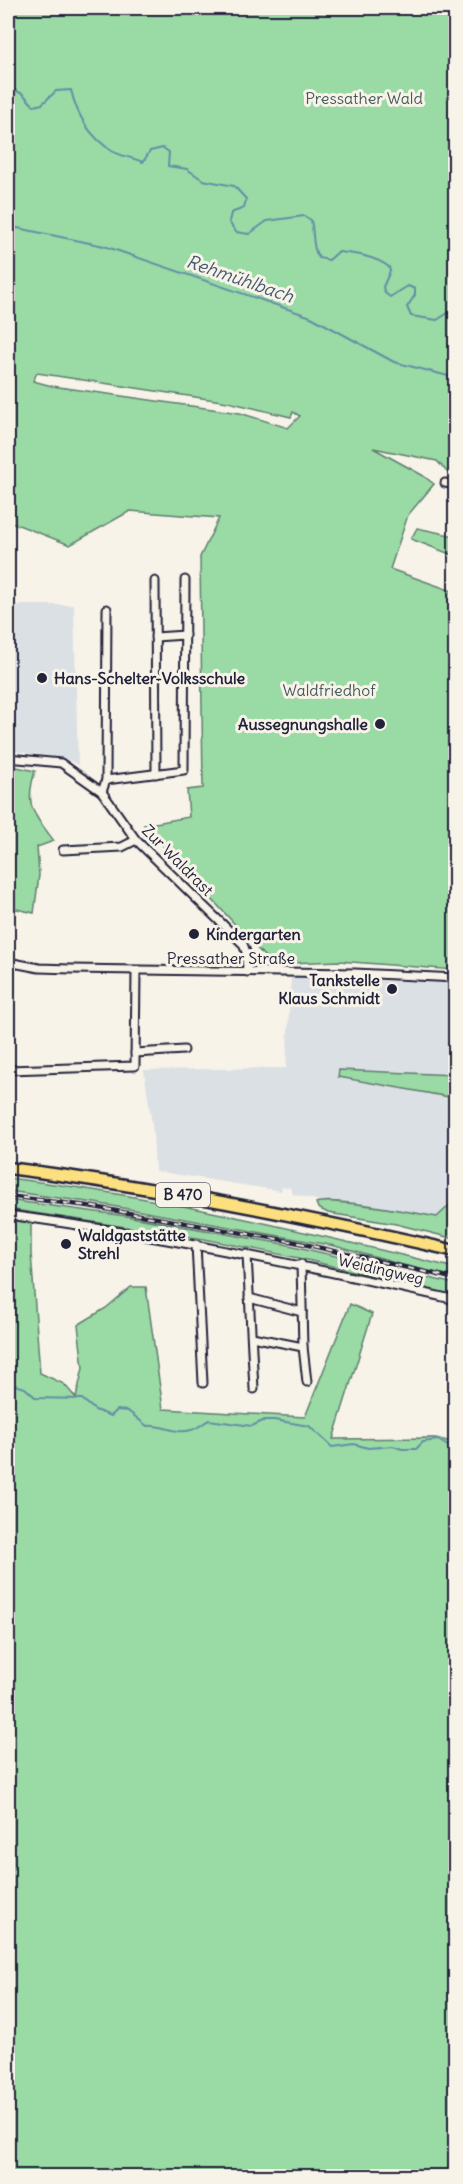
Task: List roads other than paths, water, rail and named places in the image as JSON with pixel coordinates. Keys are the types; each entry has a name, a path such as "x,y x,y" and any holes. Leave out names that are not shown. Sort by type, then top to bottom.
{"main road":[{"name":"B 470","path":"8,1168 66,1175 208,1199 456,1251"}],"street":[{"path":"445,483 456,485"},
{"path":"106,780 184,770 185,580"},
{"path":"156,581 156,774"},
{"path":"102,792 106,780 106,609"},
{"path":"155,637 185,635"},
{"name":"Zur Waldrast","path":"8,758 61,763 102,792 136,840 243,944 248,972"},
{"path":"63,850 122,847 136,840"},
{"name":"Pressather Straße","path":"8,962 39,968 456,978"},
{"path":"8,1070 135,1066 136,971"},
{"path":"135,1053 184,1050"},
{"name":"Weidingweg","path":"8,1215 196,1244 301,1264 456,1300"},
{"path":"196,1244 203,1383"},
{"path":"247,1254 254,1389"},
{"path":"301,1264 303,1347 307,1382"},
{"path":"249,1298 302,1312"},
{"path":"252,1337 303,1347"}],"waterway":[{"path":"8,87 23,94 34,106 42,104 56,91 71,90 85,125 112,151 143,162 150,151 163,148 169,152 168,166 187,169 203,180 234,186 246,199 244,208 231,213 229,222 236,232 249,234 267,221 304,216 311,220 314,245 319,258 329,260 338,252 371,258 389,267 390,271 383,287 385,293 390,297 408,286 415,289 415,295 407,307 411,316 437,320 456,308"},
{"name":"Rehmühlbach","path":"8,226 104,246 311,317 394,362 456,378"},
{"path":"8,1383 25,1388 36,1398 82,1399 95,1410 111,1416 117,1410 128,1411 147,1426 185,1431 209,1420 252,1426 265,1420 274,1420 309,1426 332,1447 354,1444 368,1448 393,1446 402,1449 416,1449 423,1442 438,1440 456,1451"}],"railway":[{"path":"8,1196 88,1206 295,1242 456,1279"}],"place":[{"name":"Hans-Schelter-Volksschule","path":"42,678"},
{"name":"Aussegnungshalle","path":"380,724"},
{"name":"Kindergarten","path":"194,934"},
{"name":"Tankstelle Klaus Schmidt","path":"392,989"},
{"name":"Waldgaststätte Strehl","path":"66,1244"}],"park label":[{"name":"Pressather Wald","path":"364,98"},
{"name":"Waldfriedhof","path":"329,690"}]}
